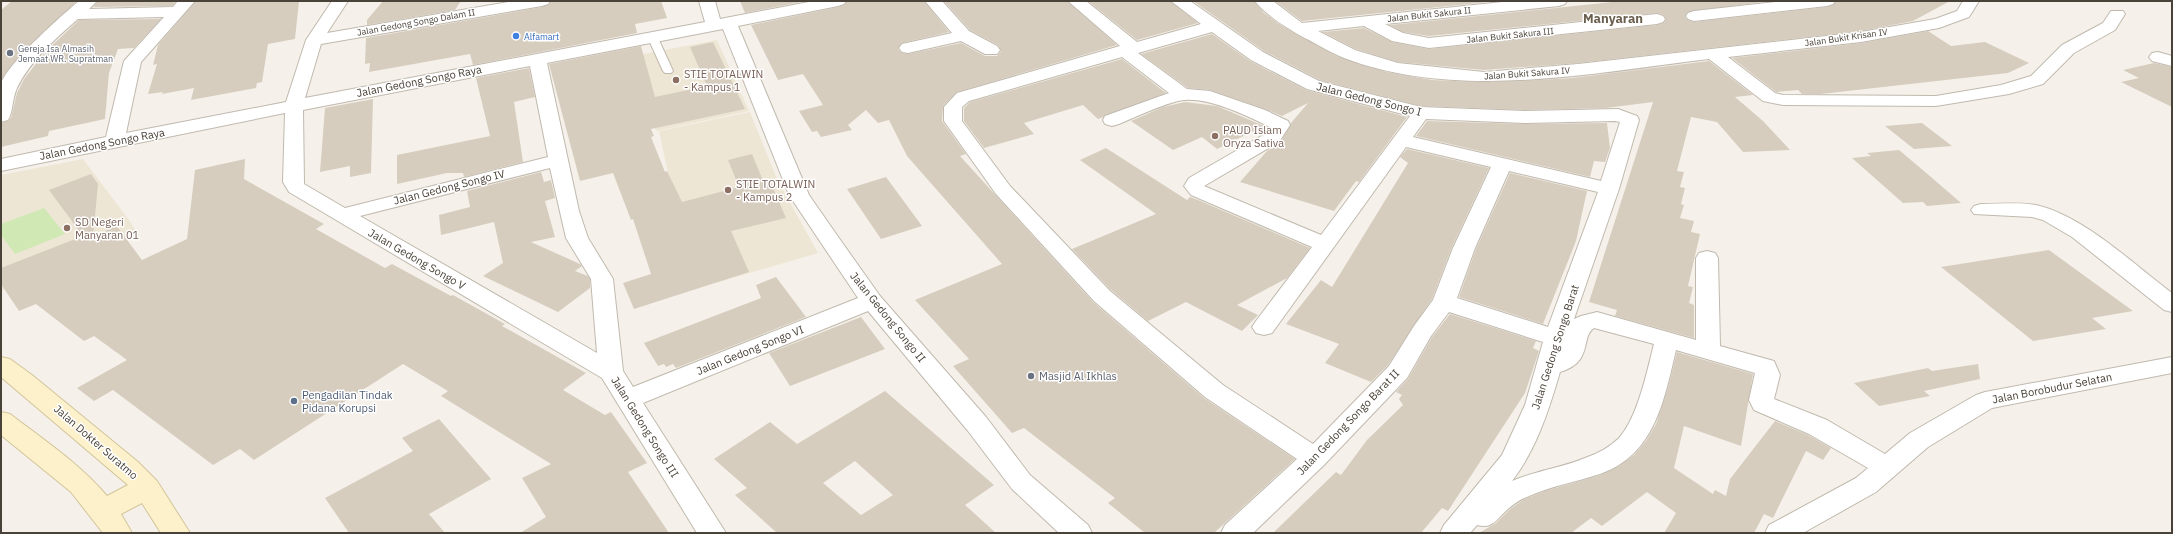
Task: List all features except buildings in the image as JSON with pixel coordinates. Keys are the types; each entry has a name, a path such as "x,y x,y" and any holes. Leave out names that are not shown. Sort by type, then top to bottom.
{"street":[{"path":"1,116 3,99 14,76 72,14 89,1"},
{"name":"Jalan Gedong Songo V","path":"340,1 314,40 294,105 293,182 296,188 611,372"},
{"name":"Jalan Gedong Songo Dalam II","path":"314,40 465,7 542,1"},
{"name":"Jalan Gedong Songo II","path":"707,1 721,25 799,195 872,301 977,424 1021,482 1078,533"},
{"name":"Jalan Gedong Songo Raya","path":"1,165 294,105 721,25 838,1"},
{"path":"933,1 963,35 991,50"},
{"path":"1076,1 1182,94"},
{"name":"Jalan Gedong Songo I","path":"1179,1 1257,56 1303,80 1421,113 1525,117 1618,115 1630,120"},
{"name":"Jalan Bukit Sakura IV","path":"1263,1 1299,28 1349,54 1390,66 1438,74 1484,77 1578,69 1712,53"},
{"name":"Jalan Bukit Sakura II","path":"1299,28 1559,1"},
{"path":"1694,16 1827,1"},
{"name":"Jalan Bukit Krisan IV","path":"1712,53 1861,37 1939,22 1963,14 1971,1"},
{"path":"72,14 181,7"},
{"path":"115,141 133,61 181,7"},
{"path":"1712,53 1769,97 1779,100 1936,101 2003,90 2037,80 2068,49 2109,26 2121,7"},
{"name":"Jalan Bukit Sakura III","path":"1366,21 1398,37 1429,43 1658,19"},
{"path":"1213,26 963,97 955,102 951,111 953,121 1003,190 1102,296 1214,391 1315,458"},
{"path":"908,48 963,35"},
{"name":"Jalan Gedong Songo III","path":"536,59 545,106 576,238 602,279 611,372 712,533"},
{"path":"1112,120 1182,94 1204,95 1258,114 1281,125 1272,138 1196,182 1194,186 1198,191 1324,244"},
{"path":"1264,327 1421,113"},
{"name":"Jalan Gedong Songo Barat","path":"1454,533 1513,460 1538,405 1550,366 1556,338 1609,188 1630,120"},
{"path":"1402,140 1609,188"},
{"name":"Jalan Gedong Songo IV","path":"340,214 558,160"},
{"name":"Jalan Gedong Songo Barat II","path":"1235,533 1315,458 1398,372 1422,332 1444,302 1464,248 1502,164"},
{"path":"1981,210 2034,211 2056,219 2079,232 2172,305"},
{"path":"1707,258 1708,352"},
{"name":"Jalan Gedong Songo VI","path":"628,399 872,301"},
{"path":"1444,302 1556,338"},
{"path":"1550,366 1563,362 1568,358 1581,325 1588,320 1597,320 1766,368 1761,401 1773,408 1818,427 1888,468"},
{"path":"1471,533 1489,510 1509,493 1521,486 1600,464 1628,445 1640,424 1667,341"},
{"name":"Jalan Dokter Suratmo","path":"1,365 23,381 129,469 147,488 176,533"},
{"name":"Jalan Borobudur Selatan","path":"1779,533 1866,484 1888,468 1919,440 1985,401 2035,390 2172,365"},
{"path":"1,421 74,478 105,510 118,533"},
{"path":"105,510 147,488"}],"lane":[{"path":"653,38 668,71"}],"shaded area":[{"name":"STIE TOTALWIN - Kampus 1","path":"717,40 749,111 656,131 647,99 612,60"},
{"name":"STIE TOTALWIN - Kampus 2","path":"750,112 777,179 818,253 712,284 674,201 659,131"},
{"name":"SD Negeri Manyaran 01","path":"83,159 129,220 139,236 1,291 1,175"}],"green space":[{"path":"44,208 65,234 15,254 1,235 1,224"}],"place":[{"name":"Alfamart","path":"516,36"},
{"name":"Gereja Isa Almasih Jemaat WR. Supratman","path":"10,53"},
{"name":"STIE TOTALWIN - Kampus 1","path":"676,80"},
{"name":"PAUD Islam Oryza Sativa","path":"1215,136"},
{"name":"STIE TOTALWIN - Kampus 2","path":"728,190"},
{"name":"SD Negeri Manyaran 01","path":"67,228"},
{"name":"Masjid Al Ikhlas","path":"1031,376"},
{"name":"Pengadilan Tindak Pidana Korupsi","path":"294,401"}],"district":[{"name":"Manyaran","path":"1613,18"}]}
